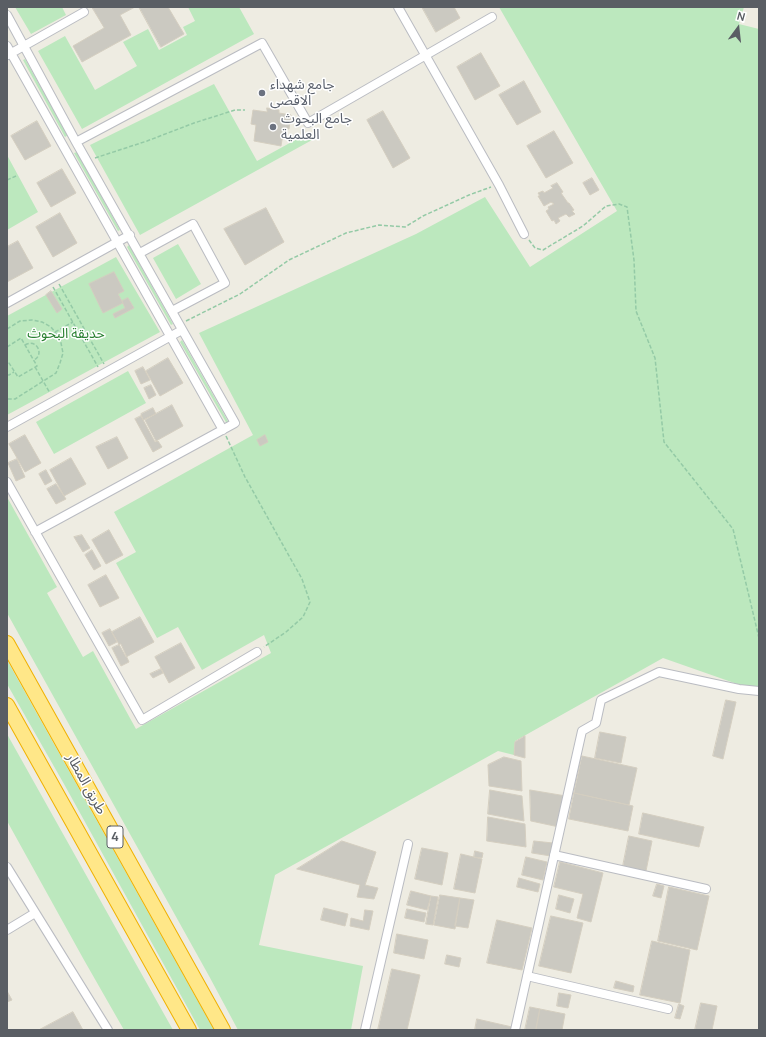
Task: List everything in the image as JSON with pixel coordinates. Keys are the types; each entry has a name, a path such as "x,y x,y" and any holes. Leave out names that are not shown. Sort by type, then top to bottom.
{"highway":[{"name":"طريق المطار","path":"7,643 223,1030"},
{"name":"4","path":"7,705 189,1030"}],"street":[{"path":"398,7 499,185 524,234"},
{"path":"84,12 24,45 8,51 223,430"},
{"path":"7,15 76,142 235,423 35,532"},
{"path":"76,142 262,43 308,123 492,17"},
{"path":"140,253 193,224 225,282 172,311"},
{"path":"7,303 130,235"},
{"path":"7,427 170,336 181,327"},
{"path":"7,482 142,720 257,652"},
{"path":"516,1030 582,731 596,723 601,700 659,672 739,689 759,691"},
{"path":"365,1030 408,844"},
{"path":"554,855 706,889"},
{"path":"7,867 108,1030"},
{"path":"7,930 35,913"},
{"path":"528,976 668,1009"}],"path":[{"path":"87,160 147,141 194,123 235,110 245,110"},
{"path":"7,180 16,176"},
{"path":"181,327 240,294 289,260 346,233 379,225 404,227 422,216 469,195 499,185"},
{"path":"524,234 536,248 543,250 583,226 606,206 619,204 627,208 634,260 636,311 655,358 664,442 733,529 759,638"},
{"path":"52,278 77,331 105,373"},
{"path":"52,278 105,373"},
{"path":"7,329 20,321 32,320 42,322 51,327 55,332 60,340 62,353 56,373 15,399 7,399"},
{"path":"55,332 73,322"},
{"path":"60,340 77,331"},
{"path":"7,347 21,338 37,366 35,367 55,401"},
{"path":"25,345 27,343 31,343 38,347 38,355 34,360"},
{"path":"7,360 18,377 35,367"},
{"path":"7,375 14,372"},
{"path":"223,430 245,477 302,580 310,602 303,617 286,632 257,652"}],"green space":[{"path":"15,7 62,7 66,15 31,34"},
{"path":"188,7 239,7 254,34 82,129 38,51 65,36 95,90 137,66 123,42 148,29 159,50 187,35 183,27 195,21"},
{"path":"499,7 744,7 739,24 759,29 759,687 740,685 663,658 515,741 514,755 498,751 275,875 259,945 363,966 351,1030 238,1030 7,613 7,497 57,587 47,593 83,657 93,651 136,729 271,653 264,635 202,670 178,627 157,638 116,563 136,552 114,512 253,435 199,333 416,234 485,197 530,267 617,211"},
{"path":"25,59 68,135 65,137 23,60"},
{"path":"214,84 257,161 308,133 312,140 140,235 90,145"},
{"path":"77,152 120,230 118,231 74,153"},
{"path":"7,155 38,212 7,230"},
{"path":"178,244 201,284 176,299 153,258"},
{"path":"129,245 173,324 171,325 127,247"},
{"name":"حديقة البحوث","path":"116,257 160,332 7,415 7,316"},
{"path":"182,340 229,423 227,424 180,342"},
{"path":"128,371 146,403 54,454 36,422"},
{"path":"7,660 214,1030 200,1030 7,684"},
{"path":"7,734 173,1030 124,1030 84,960 7,821"}],"building":[{"path":"92,7 135,7 120,15 131,35 82,62 73,46 104,28"},
{"path":"139,7 168,7 184,34 161,47"},
{"path":"422,7 454,7 460,18 436,32"},
{"path":"481,53 500,86 475,100 457,67"},
{"path":"524,81 541,112 517,125 499,95"},
{"name":"جامع البحوث العلمية","path":"267,108 279,110 279,113 291,115 289,129 284,128 281,146 254,141 256,125 251,124 253,110 267,112"},
{"path":"383,111 410,158 393,168 367,120"},
{"path":"37,121 51,146 25,160 11,136"},
{"path":"554,131 573,163 546,178 527,146"},
{"path":"62,169 76,193 51,207 37,183"},
{"path":"592,178 599,190 590,195 583,183"},
{"path":"557,183 563,192 561,193 574,210 572,211 575,214 569,217 566,214 558,218 560,221 556,224 554,220 552,221 546,211 549,209 548,207 554,204 551,202 544,206 538,196 540,196 538,193 543,191 544,193 553,188 551,186"},
{"path":"266,208 284,242 245,265 224,229"},
{"path":"60,213 77,243 53,257 36,227"},
{"path":"18,241 33,268 7,282 7,247"},
{"path":"114,272 124,291 118,294 123,303 103,313 89,284"},
{"path":"51,291 62,309 57,313 46,295"},
{"path":"128,298 134,308 115,318 113,314 125,308 122,301"},
{"path":"168,358 183,383 160,396 146,371"},
{"path":"143,367 150,380 141,384 135,371"},
{"path":"151,385 156,395 149,399 144,388"},
{"path":"172,405 183,426 156,441 145,420"},
{"path":"153,408 156,414 143,420 141,414"},
{"path":"141,416 155,442 158,441 162,447 153,452 135,419"},
{"path":"25,435 41,463 25,472 9,444"},
{"path":"265,435 268,442 260,446 257,440"},
{"path":"117,437 128,458 108,469 96,447"},
{"path":"71,458 86,484 64,496 50,470"},
{"path":"17,459 25,477 16,481 8,463"},
{"path":"46,470 52,481 45,485 39,474"},
{"path":"56,484 66,499 56,504 47,489"},
{"path":"109,530 123,555 106,564 92,540"},
{"path":"82,535 90,548 83,552 74,537"},
{"path":"92,550 101,566 94,570 85,555"},
{"path":"106,575 119,598 100,607 88,585"},
{"path":"140,617 154,642 126,657 112,632"},
{"path":"110,629 117,642 109,646 102,633"},
{"path":"181,643 195,668 169,683 155,657"},
{"path":"121,644 129,662 121,666 112,648"},
{"path":"161,669 163,673 153,678 150,674"},
{"path":"726,700 736,702 723,759 713,756"},
{"path":"600,732 626,737 621,763 595,758"},
{"path":"525,736 525,758 514,755 515,742"},
{"path":"582,756 637,768 629,805 574,793"},
{"path":"504,757 521,761 522,791 489,786 488,765"},
{"path":"490,790 522,796 524,821 488,814"},
{"path":"530,790 566,796 559,827 531,821"},
{"path":"574,793 633,806 628,831 569,819"},
{"path":"643,813 704,827 699,847 639,834"},
{"path":"488,817 525,824 526,847 487,841"},
{"path":"629,836 652,841 646,871 623,866"},
{"path":"342,841 376,852 365,885 378,888 374,899 357,897 360,885 297,869"},
{"path":"534,841 553,843 551,856 532,853"},
{"path":"422,848 448,853 442,885 415,879"},
{"path":"475,851 483,853 482,858 474,857"},
{"path":"461,854 482,859 475,893 454,889"},
{"path":"526,857 547,862 543,880 522,875"},
{"path":"560,862 603,873 591,922 577,918 583,894 554,887"},
{"path":"519,878 540,884 538,892 517,887"},
{"path":"657,884 664,886 661,898 653,896"},
{"path":"669,887 709,896 697,950 658,941"},
{"path":"411,891 431,896 427,910 407,905"},
{"path":"440,895 460,898 455,929 434,925"},
{"path":"559,895 574,899 570,913 556,909"},
{"path":"431,896 438,897 433,925 426,924"},
{"path":"460,898 474,900 468,928 455,926"},
{"path":"324,908 348,914 345,926 321,920"},
{"path":"407,909 426,913 424,922 405,918"},
{"path":"365,910 373,911 369,930 350,926 351,918 363,921"},
{"path":"551,916 583,923 571,973 539,966"},
{"path":"497,920 532,928 522,970 487,963"},
{"path":"397,934 428,940 424,959 394,953"},
{"path":"652,941 690,950 680,1003 640,995"},
{"path":"447,955 461,958 459,967 445,964"},
{"path":"392,969 420,975 407,1030 378,1030"},
{"path":"616,981 634,986 633,992 614,988"},
{"path":"7,991 12,1000 7,1002"},
{"path":"559,993 571,995 568,1008 557,1006"},
{"path":"701,1003 717,1006 712,1030 695,1030"},
{"path":"679,1004 684,1006 680,1019 675,1018"},
{"path":"530,1007 540,1009 536,1030 525,1030"},
{"path":"540,1009 565,1014 562,1030 536,1030"},
{"path":"73,1012 83,1030 39,1030"},
{"path":"477,1019 512,1027 512,1030 475,1030"}],"place":[{"name":"جامع شهداء الاقصى","path":"262,93"},
{"name":"جامع البحوث العلمية","path":"273,127"}]}
